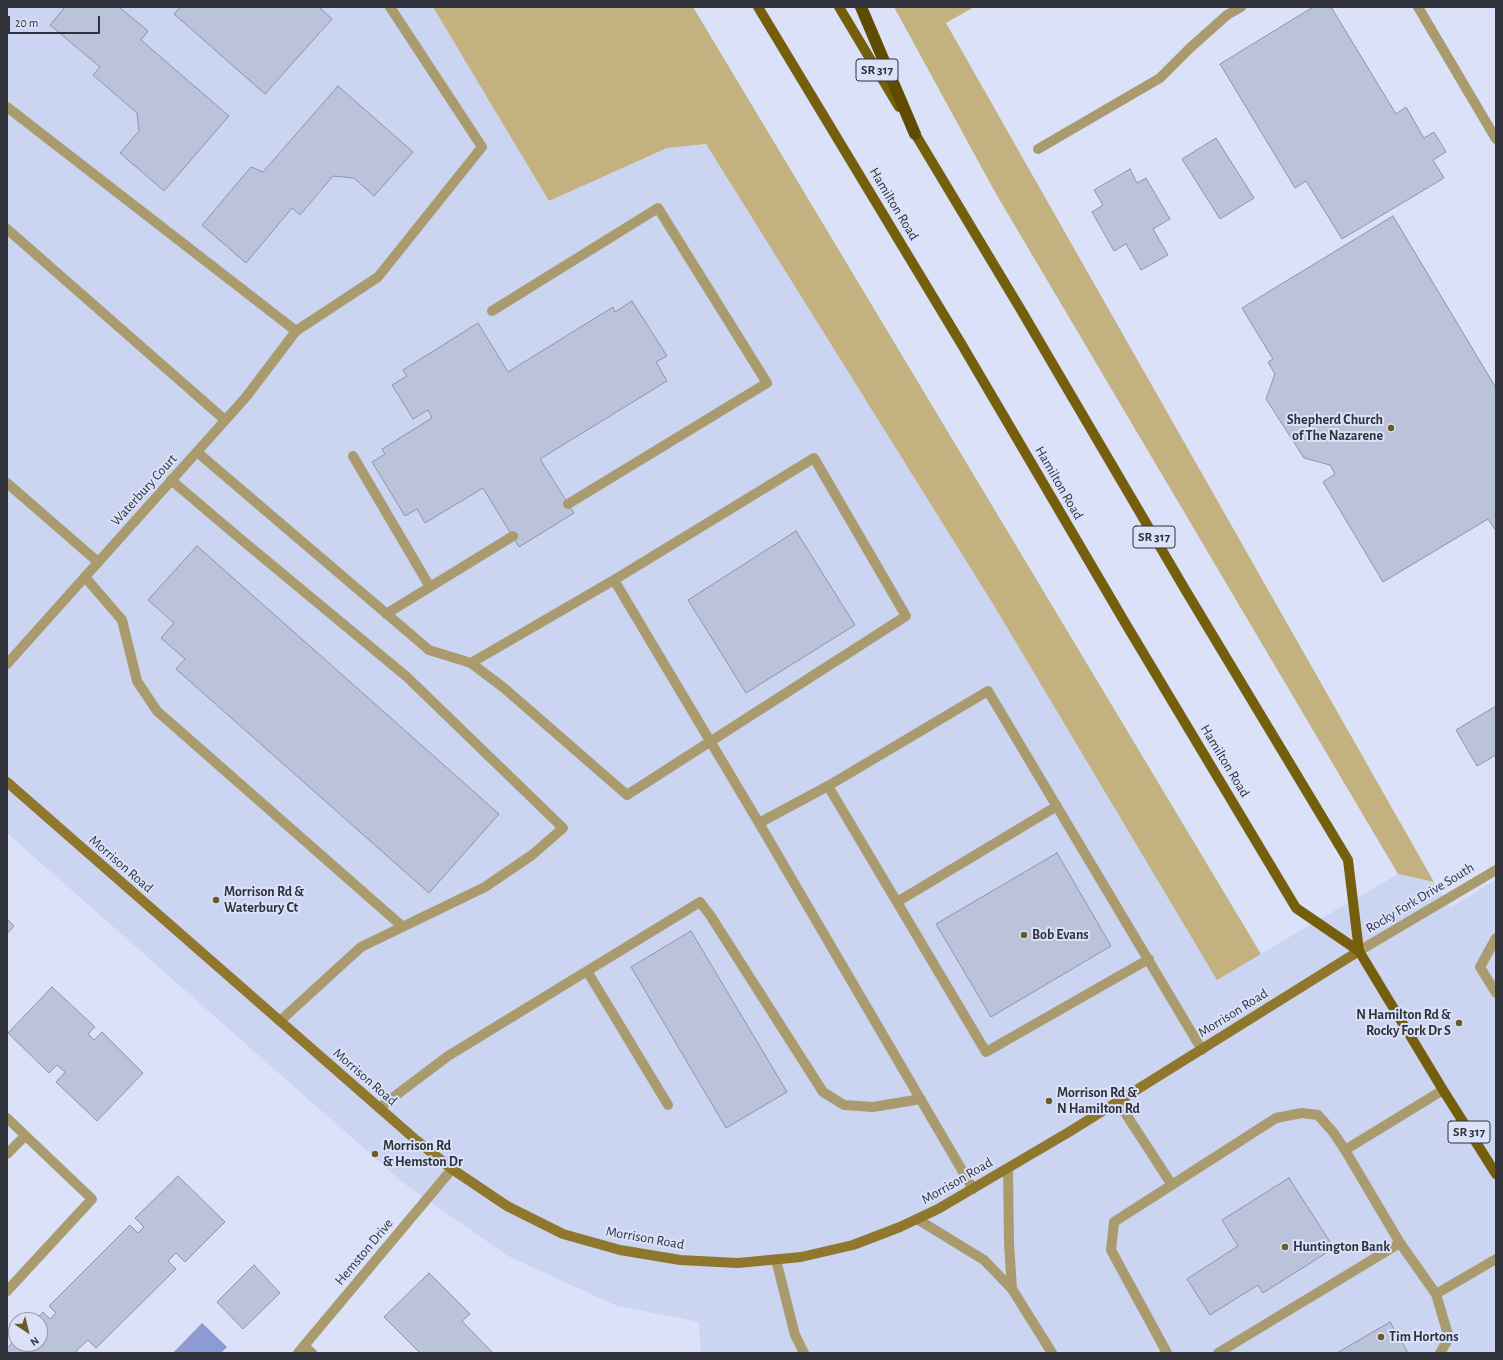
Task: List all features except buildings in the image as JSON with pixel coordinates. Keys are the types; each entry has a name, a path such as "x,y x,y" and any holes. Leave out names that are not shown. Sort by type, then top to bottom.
{"highway":[{"path":"861,7 915,134"}],"main road":[{"name":"Hamilton Road","path":"758,7 962,345 1127,626 1296,908 1359,951"},
{"name":"Hamilton Road","path":"839,7 1021,310 1186,591 1348,860 1359,951 1496,1174"},
{"name":"Morrison Road","path":"7,782 379,1108 452,1169 507,1206 563,1234 620,1250 680,1260 738,1263 801,1257 853,1245 900,1227 938,1209 973,1189 1118,1102 1359,951"}],"street":[{"name":"Waterbury Court","path":"7,664 246,397 296,331 378,277 482,147 390,7"},
{"path":"1038,149 1160,78 1222,19 1240,7"},
{"path":"1418,7 1496,139"},
{"path":"7,107 296,331"},
{"path":"492,311 658,208 767,383 568,504"},
{"path":"7,229 225,420"},
{"path":"197,452 429,650 471,663 504,688 627,795 906,616 814,458 614,580 471,663"},
{"path":"353,456 430,587"},
{"path":"171,480 407,677 563,828 532,855 485,888 361,947 280,1021"},
{"path":"7,483 98,562"},
{"path":"386,614 513,536"},
{"path":"85,577 122,620 136,681 157,711 403,927"},
{"path":"614,580 759,823 973,1189"},
{"path":"759,823 828,786 988,691 1202,1050"},
{"path":"828,786 986,1052 1149,959"},
{"path":"897,902 1057,806"},
{"name":"Rocky Fork Drive South","path":"1359,951 1496,870"},
{"path":"379,1108 448,1056 700,902 710,914 823,1092 844,1105 851,1106 874,1107 921,1100"},
{"path":"1496,938 1480,967 1496,993"},
{"path":"587,971 668,1105"},
{"path":"1345,1150 1443,1090"},
{"path":"1118,1102 1172,1185"},
{"path":"1168,1353 1111,1250 1114,1222 1276,1118 1302,1113 1318,1116 1333,1132 1400,1243 1436,1294 1449,1338 1440,1353"},
{"path":"7,1118 92,1199 7,1291"},
{"path":"7,1154 25,1136"},
{"path":"1008,1168 1009,1244 1012,1289"},
{"name":"Hemston Drive","path":"301,1349 452,1169"},
{"path":"917,1219 984,1260 1012,1289 1052,1353"},
{"path":"1218,1353 1400,1243"},
{"path":"1436,1294 1496,1258"},
{"path":"776,1260 795,1335 804,1353"},
{"path":"301,1349 312,1353"}],"shaded area":[{"path":"7,7 433,7 549,201 667,148 706,144 993,604 1217,979 1398,874 1434,882 1450,908 1496,880 1496,1353 701,1353 699,1322 617,1306 508,1256 402,1182 7,833"},
{"path":"433,7 693,7 1261,954 1217,980 993,604 706,144 667,148 549,201"},
{"path":"894,7 974,7 946,23 1434,882 1398,874 995,192"}],"water":[{"path":"202,1323 227,1347 221,1353 173,1353"}],"place":[{"name":"Shepherd Church of The Nazarene","path":"1391,428"},
{"name":"Morrison Rd & Waterbury Ct","path":"216,900"},
{"name":"Bob Evans","path":"1024,935"},
{"name":"N Hamilton Rd & Rocky Fork Dr S","path":"1459,1023"},
{"name":"Morrison Rd & N Hamilton Rd","path":"1049,1101"},
{"name":"Morrison Rd & Hemston Dr","path":"375,1154"},
{"name":"Huntington Bank","path":"1285,1247"},
{"name":"Tim Hortons","path":"1381,1337"}]}
